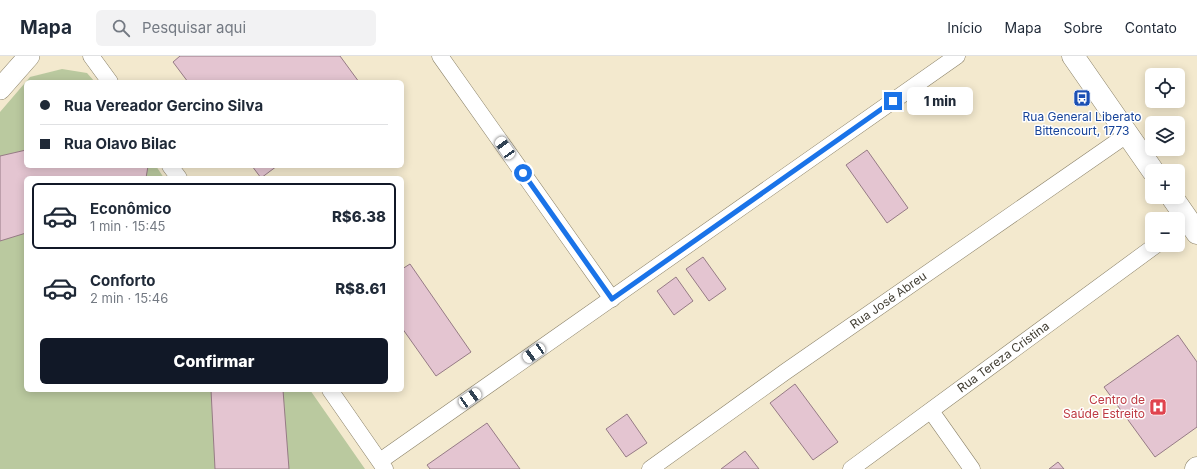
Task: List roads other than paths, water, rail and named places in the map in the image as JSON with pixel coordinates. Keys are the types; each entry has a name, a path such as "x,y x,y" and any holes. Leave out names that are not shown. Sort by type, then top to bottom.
{"main road":[{"path":"1073,56 1148,164"},
{"path":"1176,204 1190,225"}],"street":[{"path":"0,89 29,56"},
{"path":"91,56 109,80"},
{"path":"440,56 612,299"},
{"path":"331,392 382,465 612,299 957,56"},
{"name":"Rua José Abreu","path":"650,469 798,363 1128,134"},
{"name":"Rua Tereza Cristina","path":"851,469 1146,252"},
{"path":"931,410 972,469"}],"place":[{"name":"Rua General Liberato Bittencourt, 1773","path":"1082,98"},
{"name":"Centro de Saúde Estreito","path":"1158,407"}]}
